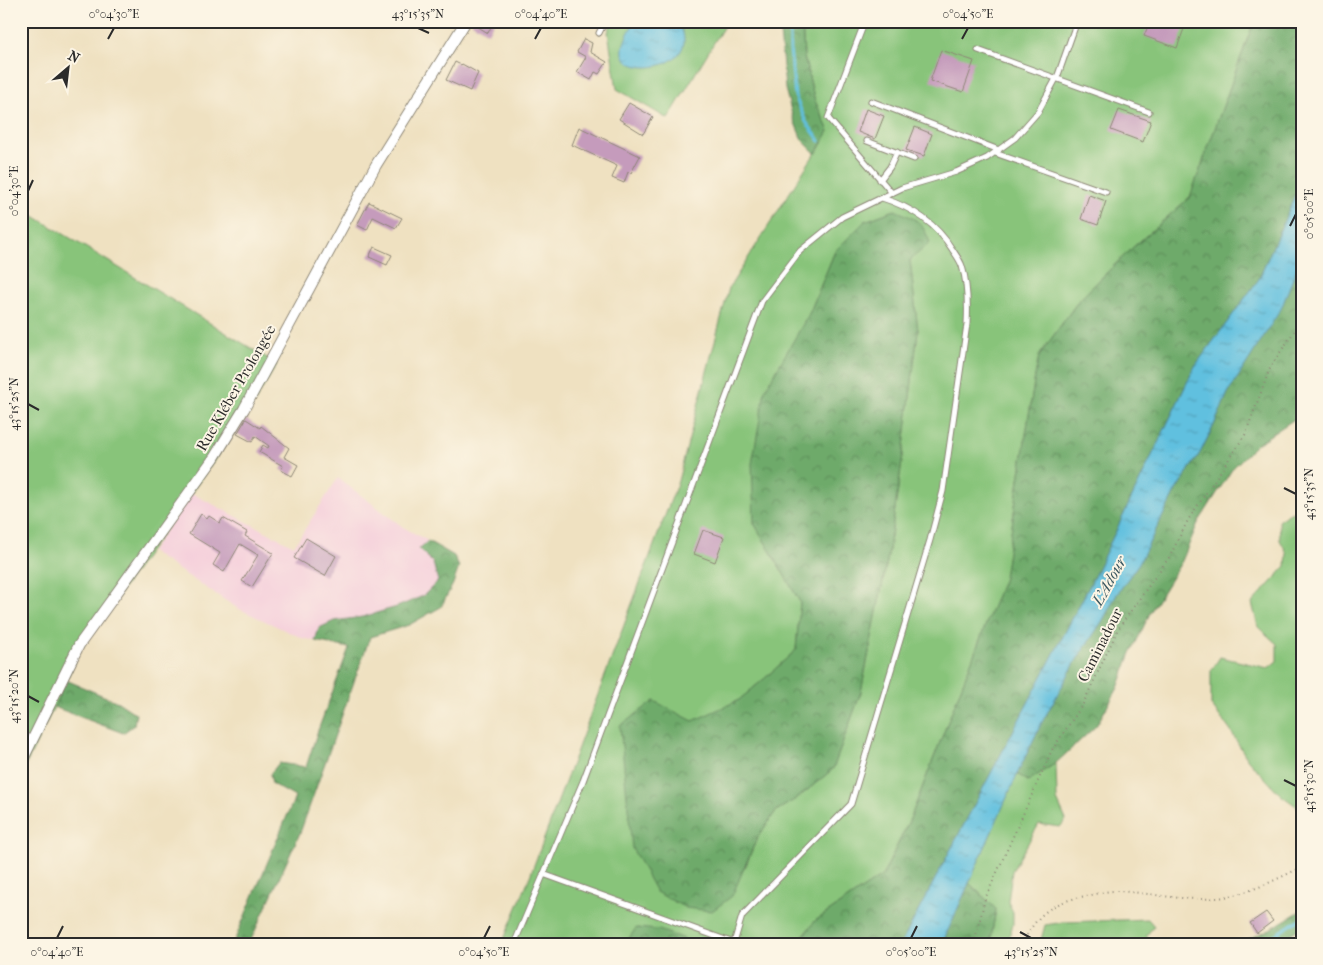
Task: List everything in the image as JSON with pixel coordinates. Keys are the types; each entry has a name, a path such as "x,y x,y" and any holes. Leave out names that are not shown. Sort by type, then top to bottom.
{"street":[{"name":"Rue Kléber Prolongée","path":"21,763 79,645 214,458 244,409 376,165 466,21"}],"lane":[{"path":"599,33 605,21"},
{"path":"865,21 828,118 892,193"},
{"path":"514,944 587,772 762,301 779,276 800,251 842,217 902,188 956,172 997,151 1016,138 1038,112 1056,78 1077,21"},
{"path":"978,50 1149,112"},
{"path":"871,101 1106,192"},
{"path":"867,141 914,159"},
{"path":"880,180 890,167 897,152"},
{"path":"544,874 734,944 742,916 851,804 943,491 967,324 968,304 962,264 949,244 929,221 901,204 882,198"}],"path":[{"name":"Caminadour","path":"974,944 985,899 1052,750 1083,704 1118,629 1170,556 1188,520 1245,435 1271,366 1302,320"},
{"path":"1022,944 1032,925 1047,910 1064,900 1113,891 1177,898 1217,898 1262,887 1302,867"}],"shaded area":[{"path":"338,478 403,527 428,541 420,549 433,563 439,581 423,596 397,607 362,617 334,621 319,628 315,641 302,638 237,608 151,552 191,493 294,546"}],"green space":[{"path":"612,21 727,21 668,119 617,89 608,32"},
{"path":"779,21 802,21 804,57 815,101 829,131 816,154 802,140 793,118 785,89"},
{"path":"802,21 1254,21 1190,197 1130,250 1079,300 1039,356 1004,578 910,819 883,875 815,921 796,944 698,944 637,928 625,944 502,944 530,876 678,481 729,288 829,131 815,101 804,57","holes":["895,210 910,260 918,331 903,455 888,556 861,692 833,769 799,797 776,811 757,838 745,868 654,701 692,722 739,700 796,650 800,602 754,523 810,312 835,251 865,221"]},
{"path":"1254,21 1302,21 1302,179 1259,279 1195,366 1089,587 901,944 797,944 815,921 883,875 910,819 1004,578 1039,356 1079,300 1130,250 1190,197"},
{"path":"21,208 277,364 250,410 80,649 21,775"},
{"path":"895,210 917,221 924,229 930,243 910,260 918,331 903,455 888,556 861,692 833,769 799,797 776,811 757,838 732,896 712,911 686,908 656,892 632,848 620,726 654,701 693,721 739,700 796,650 800,602 754,523 752,464 765,390 810,312 835,251 865,221"},
{"path":"1302,255 1302,414 1257,444 1233,468 1198,523 1182,561 1151,611 1131,653 1118,688 1096,726 1056,763 1028,781 1017,774 1041,724 1076,661 1103,620 1117,594 1139,563 1176,490 1200,453 1228,393 1281,308"},
{"path":"1292,512 1302,517 1302,693 1299,700 1302,718 1302,810 1281,795 1248,760 1230,730 1211,705 1211,671 1220,657 1268,668 1277,661 1277,644 1258,627 1252,603 1286,566 1287,553 1280,540 1279,520"},
{"path":"428,541 454,556 459,567 453,584 441,607 409,625 370,637 300,833 249,944 233,944 295,797 272,784 270,774 279,763 306,767 349,648 315,641 319,628 334,621 362,617 397,607 423,596 438,581 433,563 419,549"},
{"path":"66,680 118,702 136,714 134,725 123,733 54,707"},
{"path":"1056,763 1057,800 1066,820 1060,827 1039,824 1012,871 1008,902 1013,912 1013,924 1007,944 990,944 996,909 969,883 1017,774 1028,781"},
{"path":"969,883 996,909 990,944 942,944"},
{"path":"1302,910 1302,927 1274,944 1238,944 1270,929"},
{"path":"1148,919 1154,926 1146,936 1159,944 1038,944 1045,925 1065,922"},
{"path":"636,928 659,930 698,944 625,944"}],"water":[{"path":"635,21 664,21 677,24 683,33 684,44 679,54 670,61 648,67 637,66 628,62 623,54 623,46"},
{"name":"L'Adour","path":"1302,179 1302,255 1281,309 1228,393 1200,453 1176,490 1139,563 1117,594 1103,620 1076,661 1041,724 942,944 901,944 1089,587 1195,366 1259,279"}],"building":[{"path":"473,21 494,21 488,33 472,23"},
{"path":"1150,21 1171,21 1185,26 1177,48 1144,36"},
{"path":"584,39 592,43 590,52 607,62 599,74 595,72 591,80 577,72 586,57 577,52"},
{"path":"941,50 974,61 963,92 930,81"},
{"path":"455,62 478,73 470,91 446,80"},
{"path":"629,103 653,117 643,134 619,119"},
{"path":"866,109 884,116 875,139 858,132"},
{"path":"1119,110 1151,121 1143,142 1111,130"},
{"path":"579,127 640,156 631,173 628,172 624,183 612,178 617,166 572,145"},
{"path":"915,127 932,134 924,156 906,150"},
{"path":"1089,195 1106,201 1098,225 1081,219"},
{"path":"369,202 402,218 396,228 373,217 367,230 357,225"},
{"path":"374,247 392,255 387,265 369,257"},
{"path":"246,419 260,428 261,426 289,448 284,457 298,465 292,476 281,470 283,466 259,452 263,445 268,448 269,446 255,436 252,442 237,434"},
{"path":"201,514 207,519 209,516 220,523 223,518 247,532 245,536 273,553 252,587 242,581 258,555 240,544 224,572 213,565 220,553 189,534"},
{"path":"703,530 724,537 715,562 694,554"},
{"path":"306,538 336,556 325,576 294,558"},
{"path":"1266,912 1273,921 1257,933 1250,923"}],"waterway":[{"path":"790,21 790,49 795,96 806,122 820,141"},
{"path":"1260,944 1302,918"}]}
